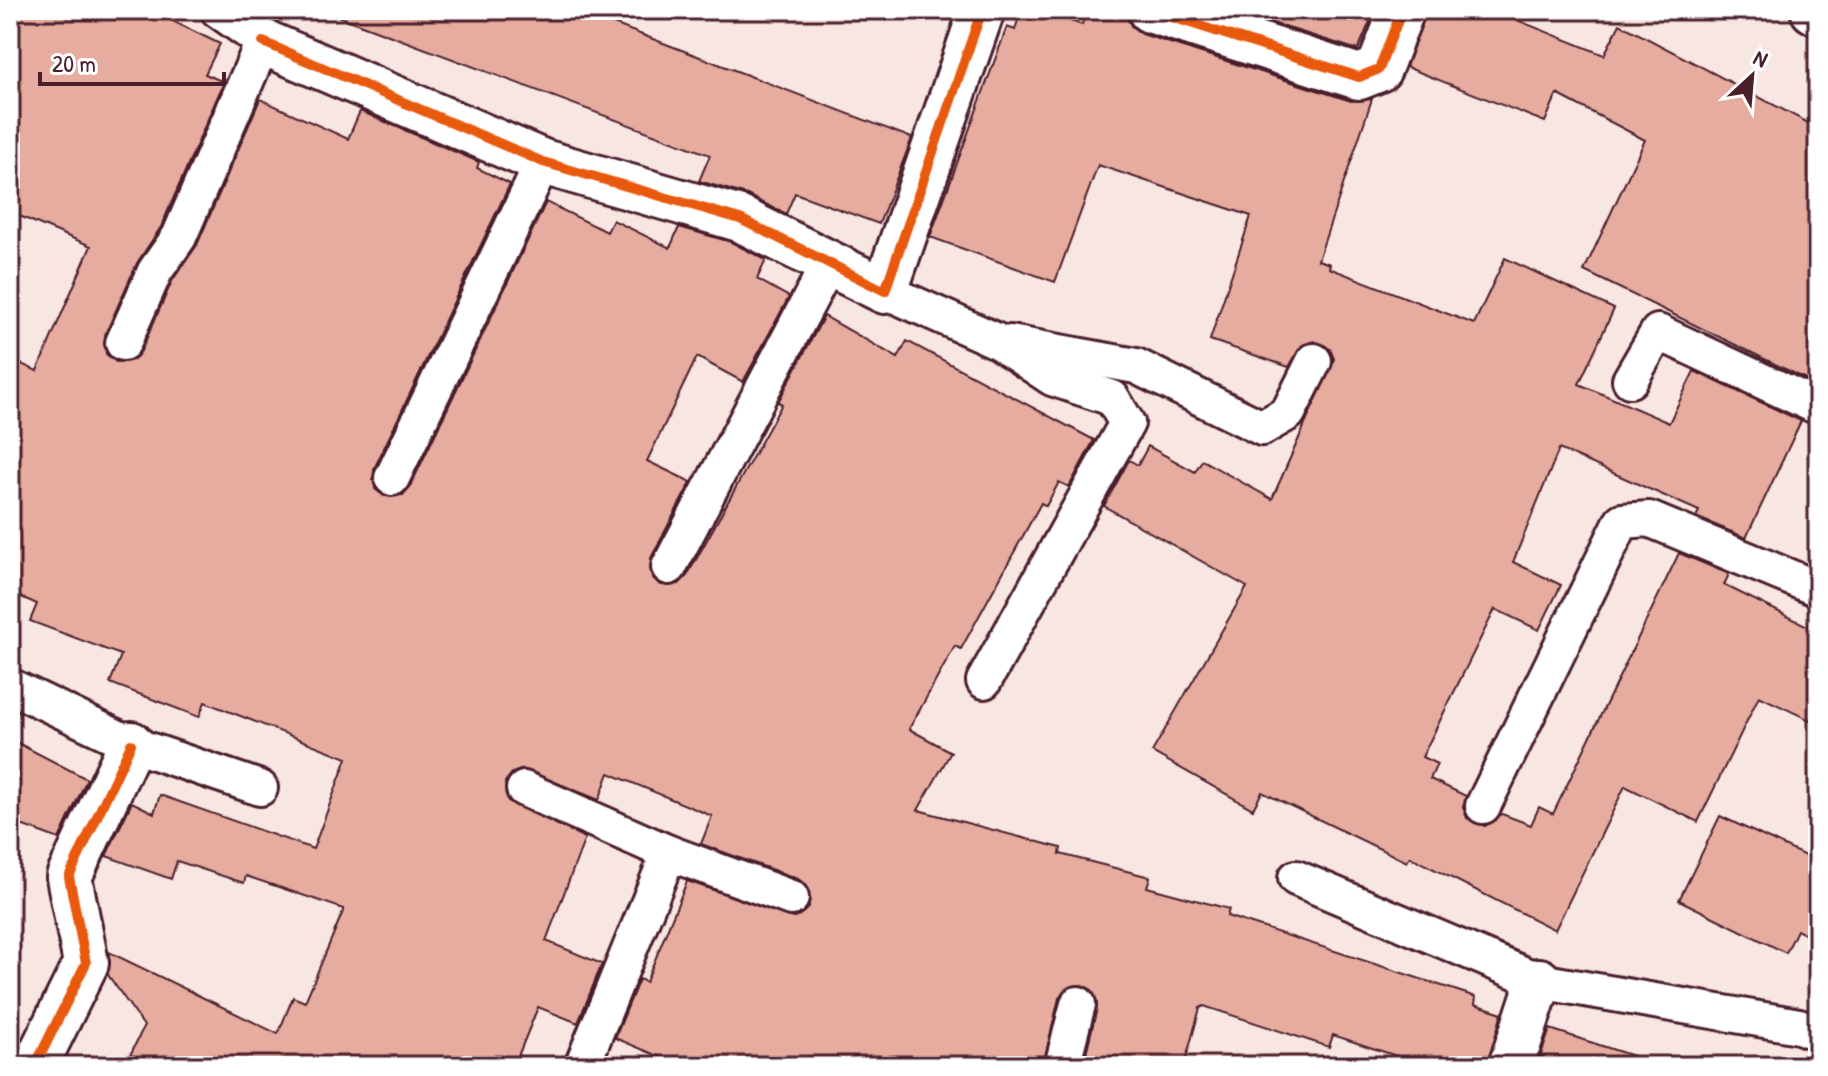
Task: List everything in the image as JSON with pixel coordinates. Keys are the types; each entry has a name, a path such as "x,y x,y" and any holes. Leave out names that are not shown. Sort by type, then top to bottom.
{"street":[{"path":"263,42 543,162 740,219 830,261 885,291 982,10"},
{"path":"1150,10 1359,77 1379,69 1402,10"},
{"path":"1813,10 1818,13"},
{"path":"35,1066 86,963 69,877 131,744"},
{"path":"1511,1066 1539,981"}],"lane":[{"path":"123,343 155,271 179,237 263,42 218,10"},
{"path":"392,478 543,162"},
{"path":"669,567 830,261"},
{"path":"885,291 997,341 1052,378 1112,398 1127,423 984,681"},
{"path":"1630,380 1658,332 1818,407"},
{"path":"997,341 1136,366 1262,428 1288,413 1314,361"},
{"path":"1483,806 1622,521 1649,519 1818,589"},
{"path":"10,686 131,744 260,788"},
{"path":"524,789 669,853 791,898"},
{"path":"582,1066 669,853"},
{"path":"1296,878 1539,981 1799,1026 1818,1033"},
{"path":"1062,1066 1078,1004"}],"building":[{"path":"10,10 150,10 220,44 205,74 224,82 161,227 137,263 105,335 106,354 116,362 134,360 141,351 172,281 197,245 260,99 348,139 360,111 479,162 477,168 510,184 374,469 375,489 384,496 403,495 410,487 546,202 607,232 613,220 670,248 679,227 731,242 766,260 757,279 789,297 743,382 697,357 647,461 691,482 651,558 652,577 660,585 679,584 687,576 782,404 778,402 824,316 898,358 907,341 1094,440 1069,487 1059,482 1046,506 1041,503 961,649 955,646 909,729 951,752 918,810 1061,848 1060,854 1150,877 1147,887 1229,909 1227,916 1476,997 1475,1004 1502,1013 1487,1066 1427,1066 1333,1035 1329,1047 1204,1006 1200,1008 1184,1066 1083,1066 1097,1008 1092,990 1082,985 1064,990 1059,998 1043,1066 682,1066 615,1038 639,979 646,982 687,881 794,918 809,906 807,886 798,879 701,844 712,816 609,773 599,800 523,769 512,773 505,782 508,801 585,838 546,941 602,964 578,1023 538,1007 514,1066 125,1066 144,1026 108,975 109,952 278,1034 293,997 305,1002 344,909 246,876 244,883 177,861 171,879 106,856 132,802 154,813 160,795 313,849 347,758 205,702 199,717 110,683 121,655 30,621 37,604 10,592 10,359 37,371 91,246 10,212"},
{"path":"336,10 577,10 912,138 879,224 795,193 786,214 747,195 699,181 710,155 335,15"},
{"path":"1021,10 1038,10 1082,25 1085,10 1126,10 1131,26 1142,34 1351,101 1372,99 1318,260 1330,264 1329,268 1474,324 1505,258 1614,309 1579,384 1669,423 1694,371 1801,421 1746,538 1696,517 1699,511 1559,449 1513,562 1561,585 1539,630 1495,609 1422,757 1437,764 1430,779 1466,796 1463,807 1467,818 1485,826 1502,814 1531,825 1539,807 1553,814 1679,553 1729,574 1724,585 1818,631 1818,724 1759,696 1698,822 1625,786 1555,930 1410,857 1407,862 1262,792 1253,809 1152,752 1247,587 1104,506 1129,460 1138,465 1148,446 1195,472 1202,460 1272,499 1334,359 1330,349 1314,341 1302,345 1289,367 1210,340 1251,216 1098,165 1055,282 930,237 1007,27 1015,30"},
{"path":"1232,10 1375,10 1358,50"},
{"path":"1426,10 1492,10 1604,55 1620,24 1818,128 1818,385 1584,271 1645,140 1557,94 1545,122 1406,67"},
{"path":"10,739 87,779 59,839 10,821"},
{"path":"1720,816 1818,862 1818,941 1797,930 1786,953 1679,900"},
{"path":"1550,1029 1633,1056 1631,1066 1537,1066"}],"cycle path":[{"path":"263,42 543,162 740,219 885,291 982,10"},
{"path":"1150,10 1359,77 1379,69 1402,10"},
{"path":"35,1066 86,963 69,877 131,744"}]}
